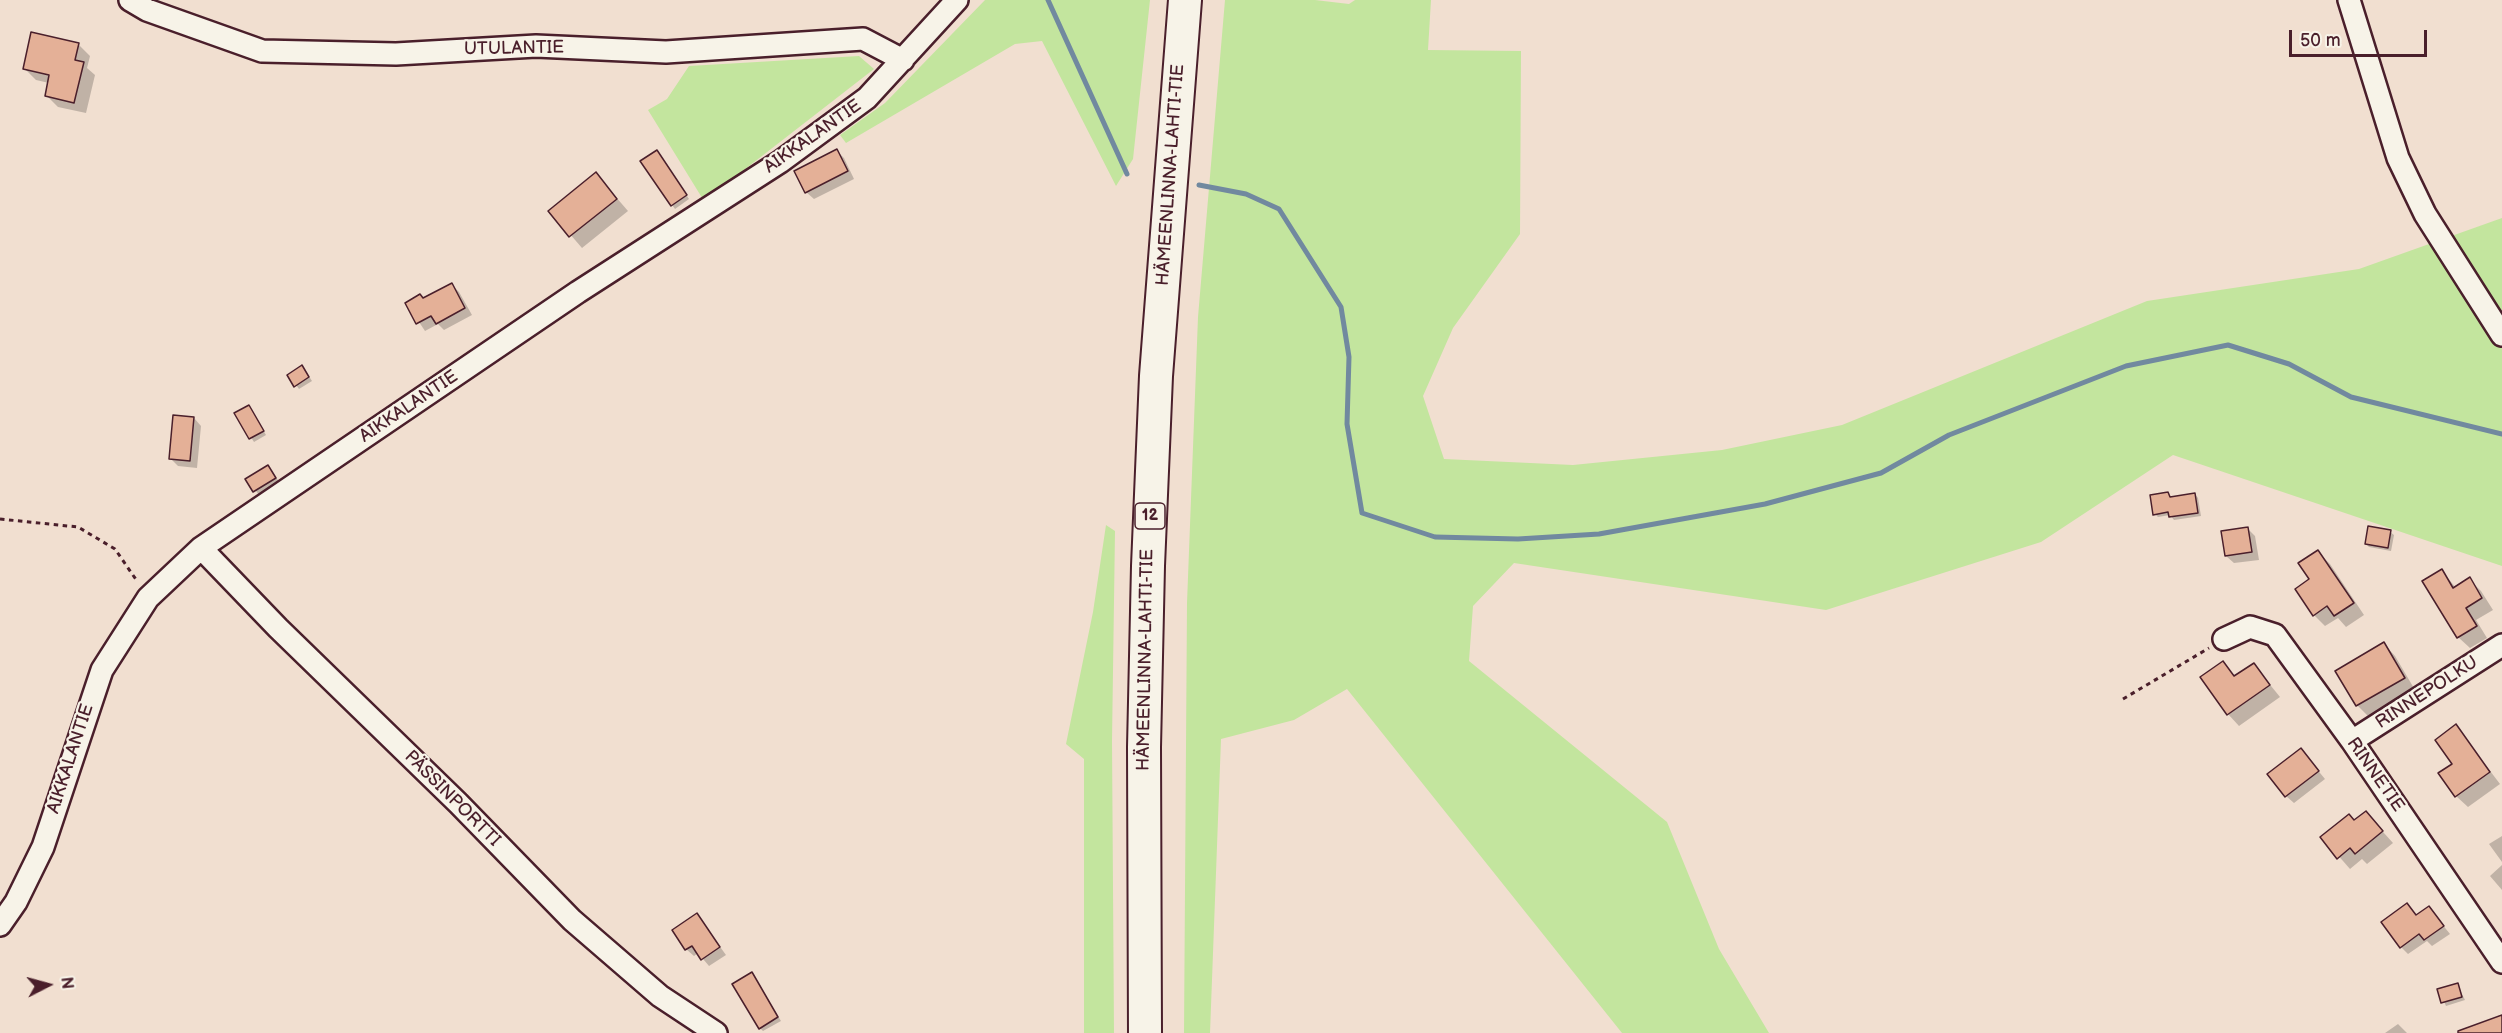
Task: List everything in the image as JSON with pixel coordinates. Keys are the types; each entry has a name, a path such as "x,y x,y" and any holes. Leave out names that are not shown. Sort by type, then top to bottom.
{"highway":[{"name":"HÄMEENLINNA-LAHTI-TIE","path":"1145,1033 1144,759 1148,566 1156,376 1185,0"}],"street":[{"name":"UTULANTIE","path":"130,0 147,10 262,51 396,54 536,46 666,52 863,39 903,60"},
{"name":"AIKKALANTIE","path":"0,925 16,902 43,847 102,670 148,598 201,548 578,292 780,162 867,98 957,0"},
{"path":"2349,0 2398,158 2425,214 2502,335"},
{"name":"PÄSSINPORTTI","path":"201,548 278,628 458,803 572,920 660,996 716,1033"},
{"name":"RINNETIE","path":"2224,639 2250,627 2275,635 2352,741 2502,962"},
{"name":"RINNEPOLKU","path":"2352,741 2502,645"}],"path":[{"path":"0,519 78,527 115,549 148,598"},
{"path":"2123,699 2224,639"}],"green space":[{"path":"985,0 1150,0 1133,159 1116,186 1042,41 1015,44 846,143 840,135 885,103"},
{"path":"1225,0 1315,0 1349,4 1355,0 1431,0 1428,50 1521,51 1520,234 1453,328 1423,396 1444,459 1573,465 1722,450 1842,425 2147,301 2359,269 2502,218 2502,566 2173,455 2041,542 1826,610 1514,563 1473,606 1469,661 1667,822 1719,949 1769,1033 1622,1033 1347,689 1294,720 1221,739 1210,1033 1184,1033 1187,603 1198,317"},
{"path":"859,56 874,69 704,201 648,110 667,99 689,66"},
{"path":"1106,525 1115,531 1112,741 1114,1033 1084,1033 1084,759 1066,744 1093,612"}],"building":[{"path":"31,32 79,43 75,60 84,62 74,103 45,96 49,75 23,69"},
{"path":"837,149 848,171 805,193 794,171"},
{"path":"657,150 687,195 671,206 640,161"},
{"path":"596,172 617,199 569,237 548,211"},
{"path":"452,283 465,308 436,324 431,316 416,324 405,303 420,294 423,298"},
{"path":"302,365 309,377 294,387 287,375"},
{"path":"249,405 264,431 249,439 234,413"},
{"path":"173,415 194,417 190,461 169,459"},
{"path":"268,465 276,478 253,492 245,479"},
{"path":"2168,492 2170,497 2195,493 2198,513 2169,517 2168,512 2153,515 2150,495"},
{"path":"2368,526 2391,530 2388,548 2365,544"},
{"path":"2248,527 2252,552 2225,556 2221,531"},
{"path":"2318,550 2354,603 2334,616 2327,606 2313,616 2295,589 2309,579 2298,563"},
{"path":"2442,569 2453,588 2470,577 2482,598 2466,608 2477,626 2457,638 2422,581"},
{"path":"2384,642 2405,678 2356,706 2335,671"},
{"path":"2223,661 2234,676 2254,663 2270,685 2227,715 2200,677"},
{"path":"2456,724 2490,772 2455,797 2438,773 2452,764 2435,740"},
{"path":"2301,748 2319,771 2285,797 2267,774"},
{"path":"2366,811 2383,831 2355,854 2350,848 2337,859 2320,837 2349,814 2354,820"},
{"path":"2407,903 2416,915 2429,906 2444,926 2424,940 2419,934 2400,948 2381,922"},
{"path":"697,913 720,947 701,960 692,946 685,950 672,930"},
{"path":"752,972 778,1017 759,1029 732,984"},
{"path":"2458,983 2462,997 2441,1003 2437,989"},
{"path":"2502,1015 2502,1033 2458,1033 2458,1031"}],"waterway":[{"path":"1048,0 1127,174"},
{"path":"1199,185 1246,194 1279,209 1341,307 1349,357 1347,424 1362,513 1435,537 1518,539 1599,534 1765,504 1881,473 1949,435 2126,366 2228,345 2289,364 2351,397 2502,434"}]}
